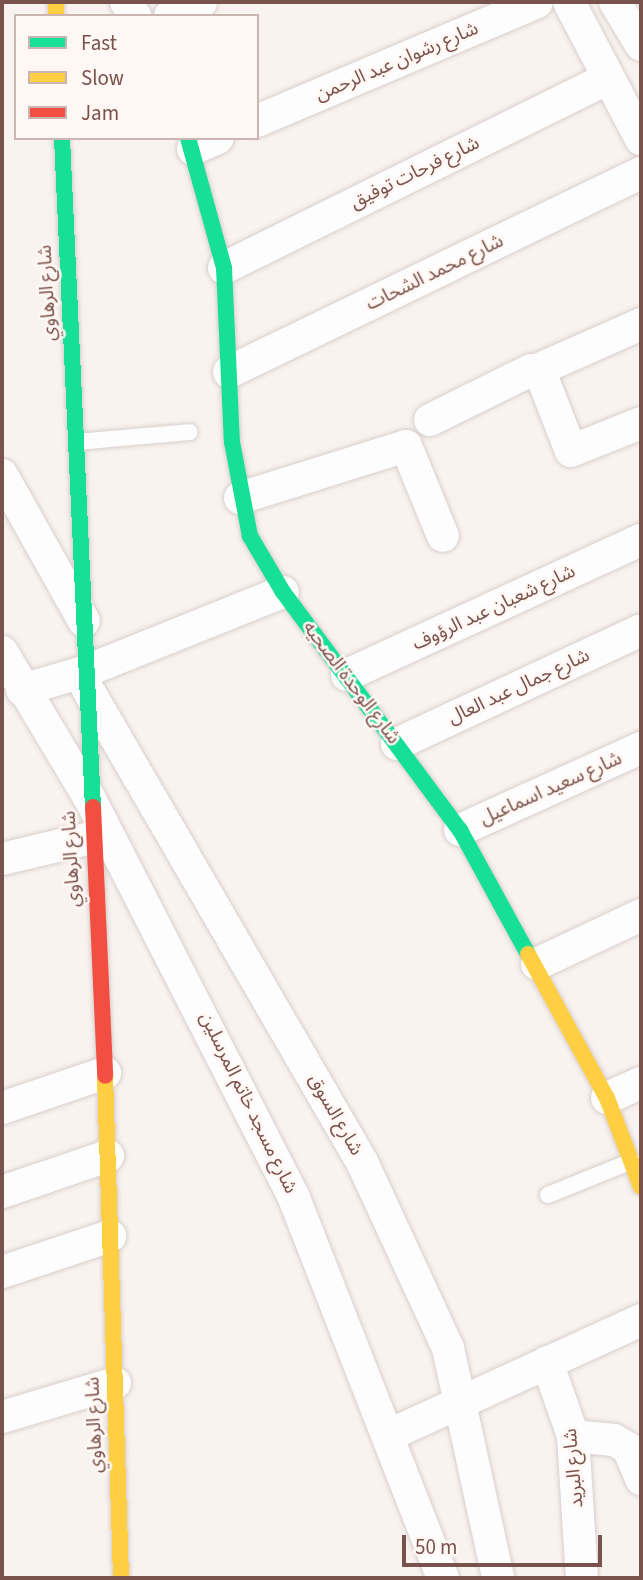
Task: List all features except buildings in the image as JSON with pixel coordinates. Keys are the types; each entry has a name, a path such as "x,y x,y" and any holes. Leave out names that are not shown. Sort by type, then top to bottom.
{"street":[{"path":"174,14 201,2"},
{"name":"شارع رشوان عبد الرحمن","path":"259,120 537,2"},
{"path":"569,2 607,79 641,139"},
{"name":"شارع فرحات توفيق","path":"224,268 607,79"},
{"name":"شارع الرهاوي","path":"62,140 91,838 105,1073 121,1578"},
{"name":"شارع الوحدة الصحيه","path":"200,142 224,268 229,372 240,498 250,536 283,592 460,830 537,964 607,1098 641,1187"},
{"name":"شارع محمد الشحات","path":"229,372 641,173"},
{"path":"430,420 641,324"},
{"path":"535,371 571,451 641,423"},
{"path":"240,498 406,446 443,536"},
{"path":"2,475 84,621"},
{"name":"شارع شعبان عبد الرؤوف","path":"347,676 641,540"},
{"path":"22,690 86,679 283,592"},
{"name":"شارع جمال عبد العال","path":"397,744 641,629"},
{"name":"شارع مسجد خاتم المرسلين","path":"2,652 22,690 90,799 294,1198 390,1435 443,1578"},
{"name":"شارع السوق","path":"86,679 362,1161 448,1348 464,1401 498,1578"},
{"name":"شارع سعيد اسماعيل","path":"460,830 641,748"},
{"path":"2,859 91,838"},
{"path":"537,964 641,915"},
{"path":"2,1108 105,1073"},
{"path":"607,1098 641,1083"},
{"path":"2,1192 108,1156"},
{"path":"2,1272 110,1236"},
{"path":"390,1435 641,1320"},
{"name":"شارع البريد","path":"547,1362 573,1436 582,1578"},
{"path":"2,1417 115,1383"},
{"path":"573,1436 614,1440 628,1448 641,1479"}],"lane":[{"path":"76,442 190,432"},
{"path":"548,1195 632,1161"}],"traffic: fast":[{"path":"62,140 93,807"},
{"path":"189,140 224,268 232,442 250,536 283,592 460,830 528,954"}],"traffic: slow":[{"path":"56,2 56,14"},
{"path":"528,954 607,1098 641,1187"},
{"path":"105,1076 121,1578"}],"traffic: jam":[{"path":"93,807 105,1076"}]}
